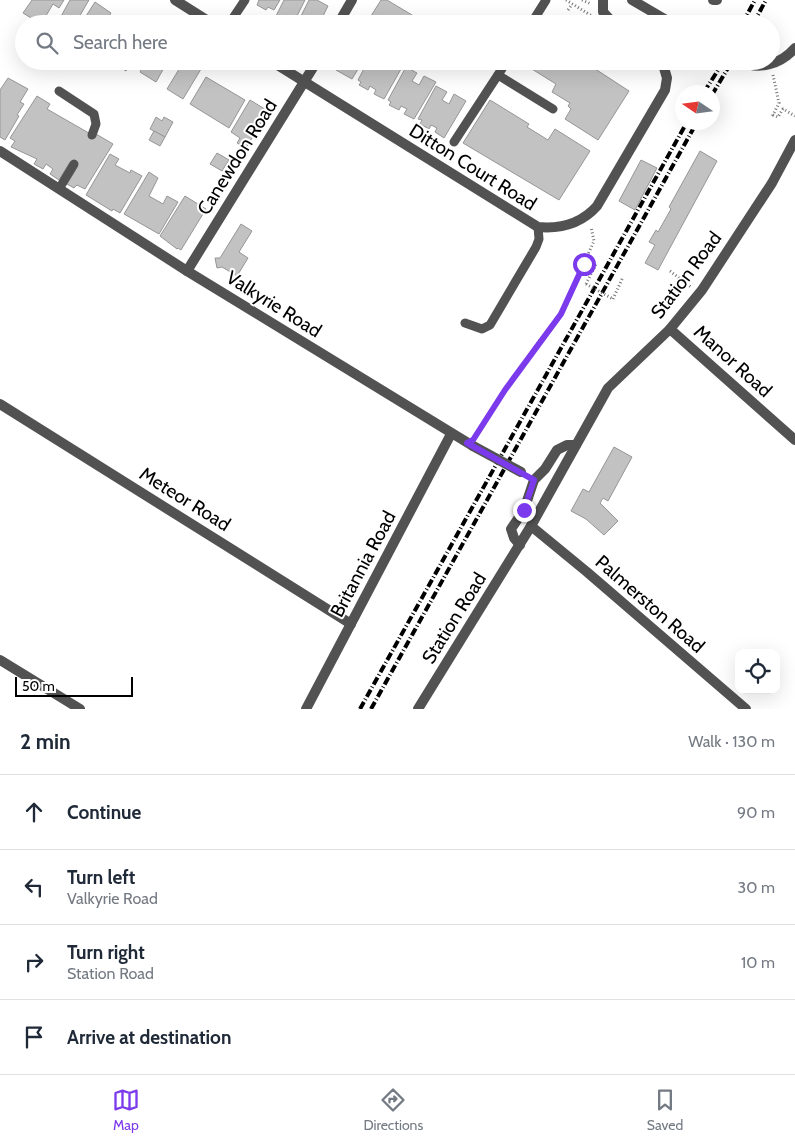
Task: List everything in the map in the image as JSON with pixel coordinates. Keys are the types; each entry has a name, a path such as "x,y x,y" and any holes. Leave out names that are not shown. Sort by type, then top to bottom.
{"street":[{"path":"175,0 199,15"},
{"path":"343,15 352,0"},
{"path":"603,0 603,12 606,15"},
{"path":"632,0 658,15"},
{"path":"780,59 790,54 795,48"},
{"name":"Ditton Court Road","path":"284,70 538,227 558,227 588,217"},
{"name":"Canewdon Road","path":"187,271 312,70"},
{"path":"588,217 607,191 665,90 667,78 665,70"},
{"name":"Station Road","path":"421,708 520,545 608,388 670,329 700,293 772,183 795,140"},
{"name":"Valkyrie Road","path":"0,151 187,271 451,434 534,480"},
{"name":"Manor Road","path":"670,329 795,440"},
{"name":"Meteor Road","path":"0,404 351,624"},
{"name":"Britannia Road","path":"306,709 451,434"},
{"path":"520,545 514,538 511,529 524,510 534,480 545,470 557,450 567,444 576,445"},
{"name":"Palmerston Road","path":"531,526 746,709"},
{"path":"0,660 80,709"}],"lane":[{"path":"235,15 244,0"},
{"path":"537,15 546,0"},
{"path":"454,142 501,70"},
{"path":"498,75 553,109"},
{"path":"59,91 94,114 96,124 92,135"},
{"path":"59,189 74,164"},
{"path":"465,323 482,329 490,325 530,259 539,239 538,227"}],"path":[{"path":"566,0 571,6"},
{"path":"776,86 779,103 773,115 778,118 782,109 795,116"},
{"path":"470,444 510,382 561,314 594,241 588,217"},
{"path":"596,264 586,284 612,299 623,277"},
{"path":"670,271 700,293"}],"building":[{"path":"32,0 64,0 59,8 53,4 46,15 26,15 23,13"},
{"path":"70,0 89,0 80,15 62,15"},
{"path":"259,0 280,0 274,10 268,7 266,10 257,5"},
{"path":"284,0 305,0 298,15 276,15"},
{"path":"309,0 317,0 328,6 324,15 302,15"},
{"path":"381,0 387,0 412,15 372,15"},
{"path":"95,2 111,13 110,15 87,15"},
{"path":"141,70 163,70 156,82 140,72"},
{"path":"179,70 200,70 183,99 167,89"},
{"path":"336,70 358,70 352,79"},
{"path":"363,70 400,70 384,99 374,94 376,90 370,86 368,90 359,85 361,82 358,80"},
{"path":"404,70 412,70 417,73 412,81 419,85 424,76 436,82 414,119 404,114 407,109 401,106 399,110 389,105 391,102 388,100"},
{"path":"533,70 597,70 629,91 598,140 565,119 571,109 568,106 570,103 552,92 556,84"},
{"path":"206,77 245,100 229,128 190,104"},
{"path":"8,78 28,89 20,102 24,104 17,115 19,116 5,140 0,137 0,90"},
{"path":"436,86 447,92 442,100 449,104 454,94 466,101 444,138 435,132 437,128 431,125 429,129 420,124 422,120 418,119"},
{"path":"37,96 50,104 47,109 94,136 96,134 113,144 85,189 77,185 74,188 67,184 78,166 70,162 59,180 50,174 53,169 46,164 43,169 34,164 37,159 11,147 15,141 10,138"},
{"path":"250,100 268,111 246,148 237,143 240,138 231,132"},
{"path":"490,100 529,124 527,127 548,140 555,129 590,151 559,200 463,143"},
{"path":"156,117 162,121 164,117 173,122 165,137 150,129"},
{"path":"154,131 165,137 160,146 149,140"},
{"path":"700,151 717,161 658,270 645,263 655,245 649,242 656,230 658,232 671,209 669,207"},
{"path":"217,153 229,160 222,171 210,164"},
{"path":"110,154 119,159 115,165 130,173 131,170 142,176 120,213 113,209 112,211 86,195"},
{"path":"641,160 657,168 635,210 619,201"},
{"path":"149,172 158,178 149,196 163,204 167,196 178,202 159,234 124,214"},
{"path":"185,196 206,209 181,250 160,236"},
{"path":"241,224 252,231 239,252 248,258 237,276 222,267 217,268 215,258 220,258"},
{"path":"614,447 632,457 608,501 603,498 600,503 618,521 604,535 586,519 571,511 583,489 589,492"}],"railway":[{"path":"747,15 755,0"},
{"path":"758,15 766,0"},
{"path":"709,85 718,70"},
{"path":"718,85 727,70"},
{"path":"360,709 683,130"},
{"path":"371,709 693,130"}],"route":[{"path":"524,510 534,480 467,443 473,440 536,345 561,314 584,264"}]}
